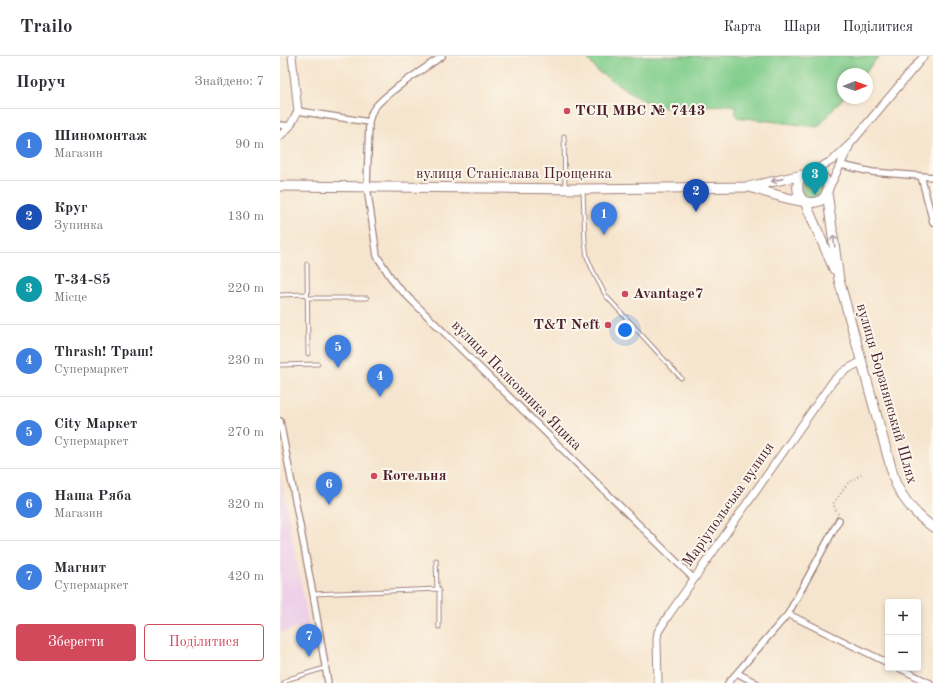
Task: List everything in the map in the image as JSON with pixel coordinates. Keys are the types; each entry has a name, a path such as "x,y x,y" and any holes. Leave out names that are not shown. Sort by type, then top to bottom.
{"main road":[{"path":"816,172 820,174 827,184 827,192 823,199 810,203 805,202 799,195 797,187 801,177 816,172"},
{"name":"вулиця Станіслава Прощенка","path":"280,186 565,189 748,187 807,174"},
{"name":"вулиця Станіслава Прощенка","path":"748,187 805,202"},
{"name":"вулиця Борзнянський Шлях","path":"827,192 839,280 894,482 912,510 933,527"},
{"name":"вулиця Борзнянський Шлях","path":"805,202 839,280"}],"street":[{"path":"280,136 290,126 298,111 292,56"},
{"path":"298,111 369,122 374,110 380,103 442,56"},
{"path":"807,174 833,160 850,144 924,56"},
{"name":"вулиця Полковника Яцика","path":"369,122 367,187 377,256 395,284 693,578"},
{"path":"280,125 290,126"},
{"path":"827,192 850,144"},
{"path":"841,165 872,172 933,177"},
{"path":"921,176 933,222"},
{"name":"Маріупольська вулиця","path":"658,683 658,632 668,616 693,578 839,374 861,362"},
{"path":"280,421 313,594 328,683"},
{"path":"728,683 788,614 839,520"},
{"path":"788,614 885,662"},
{"path":"905,671 930,683"},
{"path":"737,673 756,683"}],"lane":[{"path":"564,136 565,189"},
{"path":"583,189 587,257 596,277 606,296 681,378"},
{"path":"307,264 308,354"},
{"path":"280,295 367,298"},
{"path":"280,365 318,364"},
{"path":"436,560 437,589 439,589 439,627"},
{"path":"313,594 437,589"},
{"path":"284,683 289,679 325,668"}],"path":[{"path":"839,520 833,504 848,483 862,474"}],"shaded area":[{"path":"280,473 309,626 280,633"}],"green space":[{"path":"586,56 879,56 869,68 837,68 838,104 818,127 737,117 734,105 654,107 597,71"},
{"path":"813,177 821,180 824,188 821,196 813,199 805,196 802,188 805,180"}],"place":[{"name":"ТСЦ МВС № 7443","path":"567,111"},
{"name":"Т-34-85","path":"815,195"},
{"name":"Круг","path":"696,212"},
{"name":"Шиномонтаж","path":"604,235"},
{"name":"Avantage7","path":"625,294"},
{"name":"T&T Neft","path":"608,325"},
{"name":"City Маркет","path":"338,368"},
{"name":"Thrash! Траш!","path":"380,397"},
{"name":"Котельня","path":"374,476"},
{"name":"Наша Ряба","path":"329,505"},
{"name":"Магнит","path":"309,657"}]}
